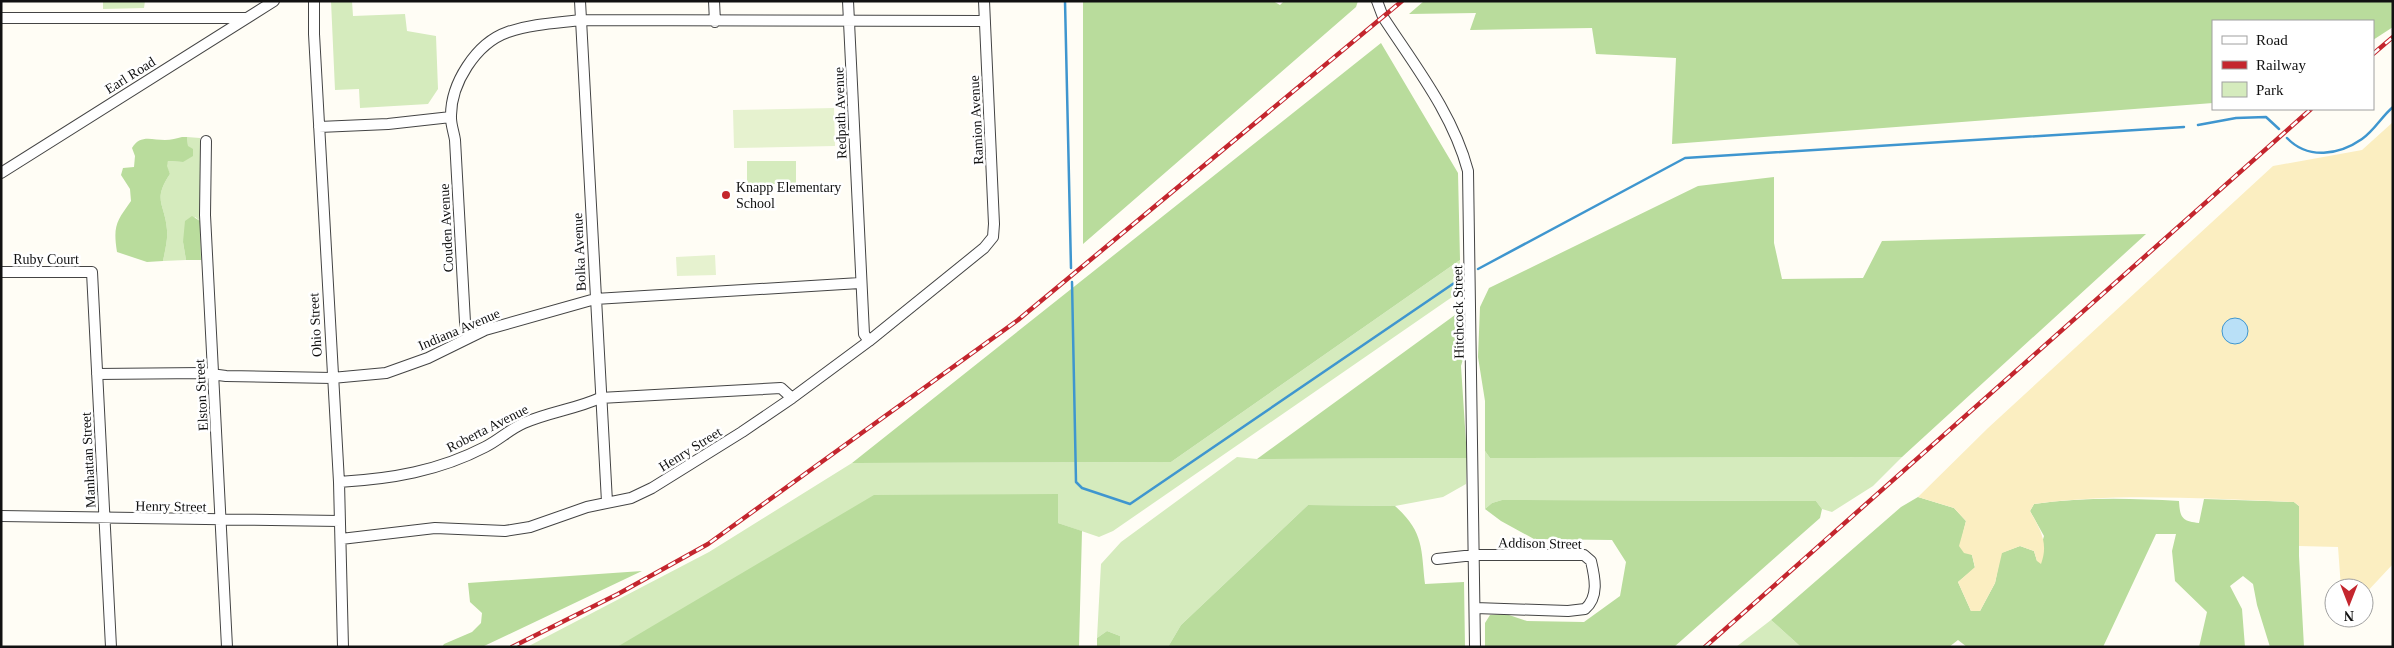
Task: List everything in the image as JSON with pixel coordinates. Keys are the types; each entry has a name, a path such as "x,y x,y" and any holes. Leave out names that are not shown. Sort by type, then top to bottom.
{"street":[{"name":"Earl Road","path":"1,172 274,1"},
{"name":"Ohio Street","path":"314,1 332,378 339,482 343,647"},
{"name":"Bolka Avenue","path":"580,1 607,502"},
{"path":"714,1 715,22"},
{"name":"Redpath Avenue","path":"848,1 860,283 864,334 869,341"},
{"name":"Ramion Avenue","path":"984,1 993,237"},
{"name":"Hitchcock Street","path":"1377,1 1383,17 1447,116 1463,150 1468,171 1475,647"},
{"path":"1,18 247,18"},
{"name":"Couden Avenue","path":"468,337 465,322 455,140 451,117 454,94 464,72 482,48 506,32 537,24 581,20 715,22 985,21"},
{"path":"319,127 388,124 451,117"},
{"name":"Elston Street","path":"206,141 205,215 227,647"},
{"name":"Henry Street","path":"341,539 435,528 505,530 530,527 607,502 631,498 652,488 792,398 869,341 984,248 993,237"},
{"name":"Ruby Court","path":"1,272 92,272"},
{"name":"Manhattan Street","path":"92,272 111,647"},
{"name":"Indiana Avenue","path":"97,374 214,374 332,378 386,373 428,358 468,337 519,319 595,299 860,283"},
{"name":"Roberta Avenue","path":"339,482 383,479 416,473 446,464 486,446 522,424 546,414 585,405 600,398 780,388 792,398"},
{"name":"Henry Street","path":"1,516 340,521"},
{"name":"Addison Street","path":"1437,559 1474,555 1584,555 1591,561 1595,593 1589,605 1580,610 1474,608"}],"green space":[{"path":"103,1 145,1 144,8 103,9"},
{"path":"331,1 352,1 353,16 405,14 407,31 436,36 438,89 428,104 360,108 359,89 335,90"},
{"path":"1083,1 1273,1 1280,5 1284,1 1358,1 1356,7 1083,244"},
{"path":"1424,1 2393,1 2393,27 2374,39 2374,20 2212,20 2212,103 1672,144 1676,58 1596,54 1592,28 1470,30 1476,13 1409,14"},
{"path":"1381,43 1458,173 1460,260 1171,462 852,463"},
{"path":"834,108 835,146 734,148 733,110"},
{"path":"187,137 200,138 200,221 195,217 183,242 186,260 163,261 167,234 161,196 170,174 166,166 168,161 183,162 188,146"},
{"path":"187,137 188,146 193,149 193,156 183,162 168,161 167,166 170,174 161,196 167,234 163,261 147,262 117,252 115,236 117,225 131,201 130,189 121,175 123,168 134,167 135,156 132,148 143,139 167,140"},
{"path":"747,161 796,161 796,184 747,184"},
{"path":"1774,177 1774,243 1782,279 1863,278 1882,241 2146,234 1902,457 1490,458 1485,451 1485,401 1478,357 1480,307 1489,288 1698,186"},
{"path":"192,216 200,221 201,260 186,260 183,242 185,221"},
{"path":"715,255 716,275 677,276 676,257"},
{"path":"1460,260 1460,283 1455,295 1113,531 1099,537 1058,523 1058,494 619,647 527,647 709,552 852,463 1171,462"},
{"path":"1455,315 1462,326 1464,339 1464,353 1461,366 1467,458 1257,459"},
{"path":"1485,451 1490,458 1902,457 1873,486 1832,512 1822,509 1816,501 1502,500 1492,503 1485,509"},
{"path":"1237,457 1257,459 1467,458 1466,484 1443,497 1395,506 1308,505 1181,625 1168,647 1120,647 1120,636 1107,631 1097,638 1101,564 1121,542"},
{"path":"1058,494 1058,523 1082,531 1079,647 617,647 874,495"},
{"path":"1918,497 1954,508 1966,521 1960,546 1972,555 1975,568 1958,582 1971,611 1980,611 1995,583 2001,553 2020,546 2034,551 2037,561 2044,536 2030,511 2034,504 2106,499 2179,501 2183,518 2199,523 2204,499 2294,502 2299,506 2299,556 2304,647 2270,647 2257,605 2253,584 2243,576 2230,586 2242,609 2245,647 2199,647 2207,612 2175,581 2172,551 2176,534 2156,534 2103,647 1967,647 1958,640 1949,647 1801,647 1771,620 1901,507"},
{"path":"1502,500 1816,501 1822,509 1820,518 1674,647 1485,647 1485,623 1490,615 1506,614 1527,621 1584,622 1620,596 1626,562 1612,540 1534,539 1501,521 1485,509 1492,503"},
{"path":"1308,505 1395,506 1411,524 1416,533 1421,550 1425,584 1464,582 1465,647 1168,647 1181,625"},
{"path":"642,571 482,647 442,647 444,644 472,632 481,623 482,613 470,602 468,583"},
{"path":"1771,620 1801,647 1736,647"},
{"path":"1107,631 1120,636 1120,647 1097,647 1097,638"}],"sand":[{"path":"2393,122 2393,564 2374,584 2374,578 2340,578 2338,547 2299,546 2299,506 2294,502 2164,497 2066,500 2034,504 2030,511 2040,530 2044,543 2041,564 2037,561 2034,551 2020,546 2002,553 1995,583 1980,611 1971,611 1958,582 1975,567 1972,555 1964,553 1959,546 1966,521 1954,508 1918,497 1988,428 2273,166 2362,150"}],"water":[{"path":"2235,318 2244,322 2248,331 2244,340 2235,344 2226,340 2222,331 2226,322"}],"waterway":[{"path":"1065,1 1071,268"},
{"path":"2287,138 2304,150 2324,153 2334,152 2344,149 2366,136 2393,107"},
{"path":"2198,125 2236,118 2266,117 2279,129"},
{"path":"1478,269 1685,158 2184,127"},
{"path":"1072,282 1076,482 1082,488 1130,504 1463,277"}],"railway":[{"path":"512,647 618,594 708,544 1018,320 1402,1"},
{"path":"2374,53 2393,37"},
{"path":"1705,647 2310,110"}],"place":[{"name":"Knapp Elementary School","path":"726,195"}]}
